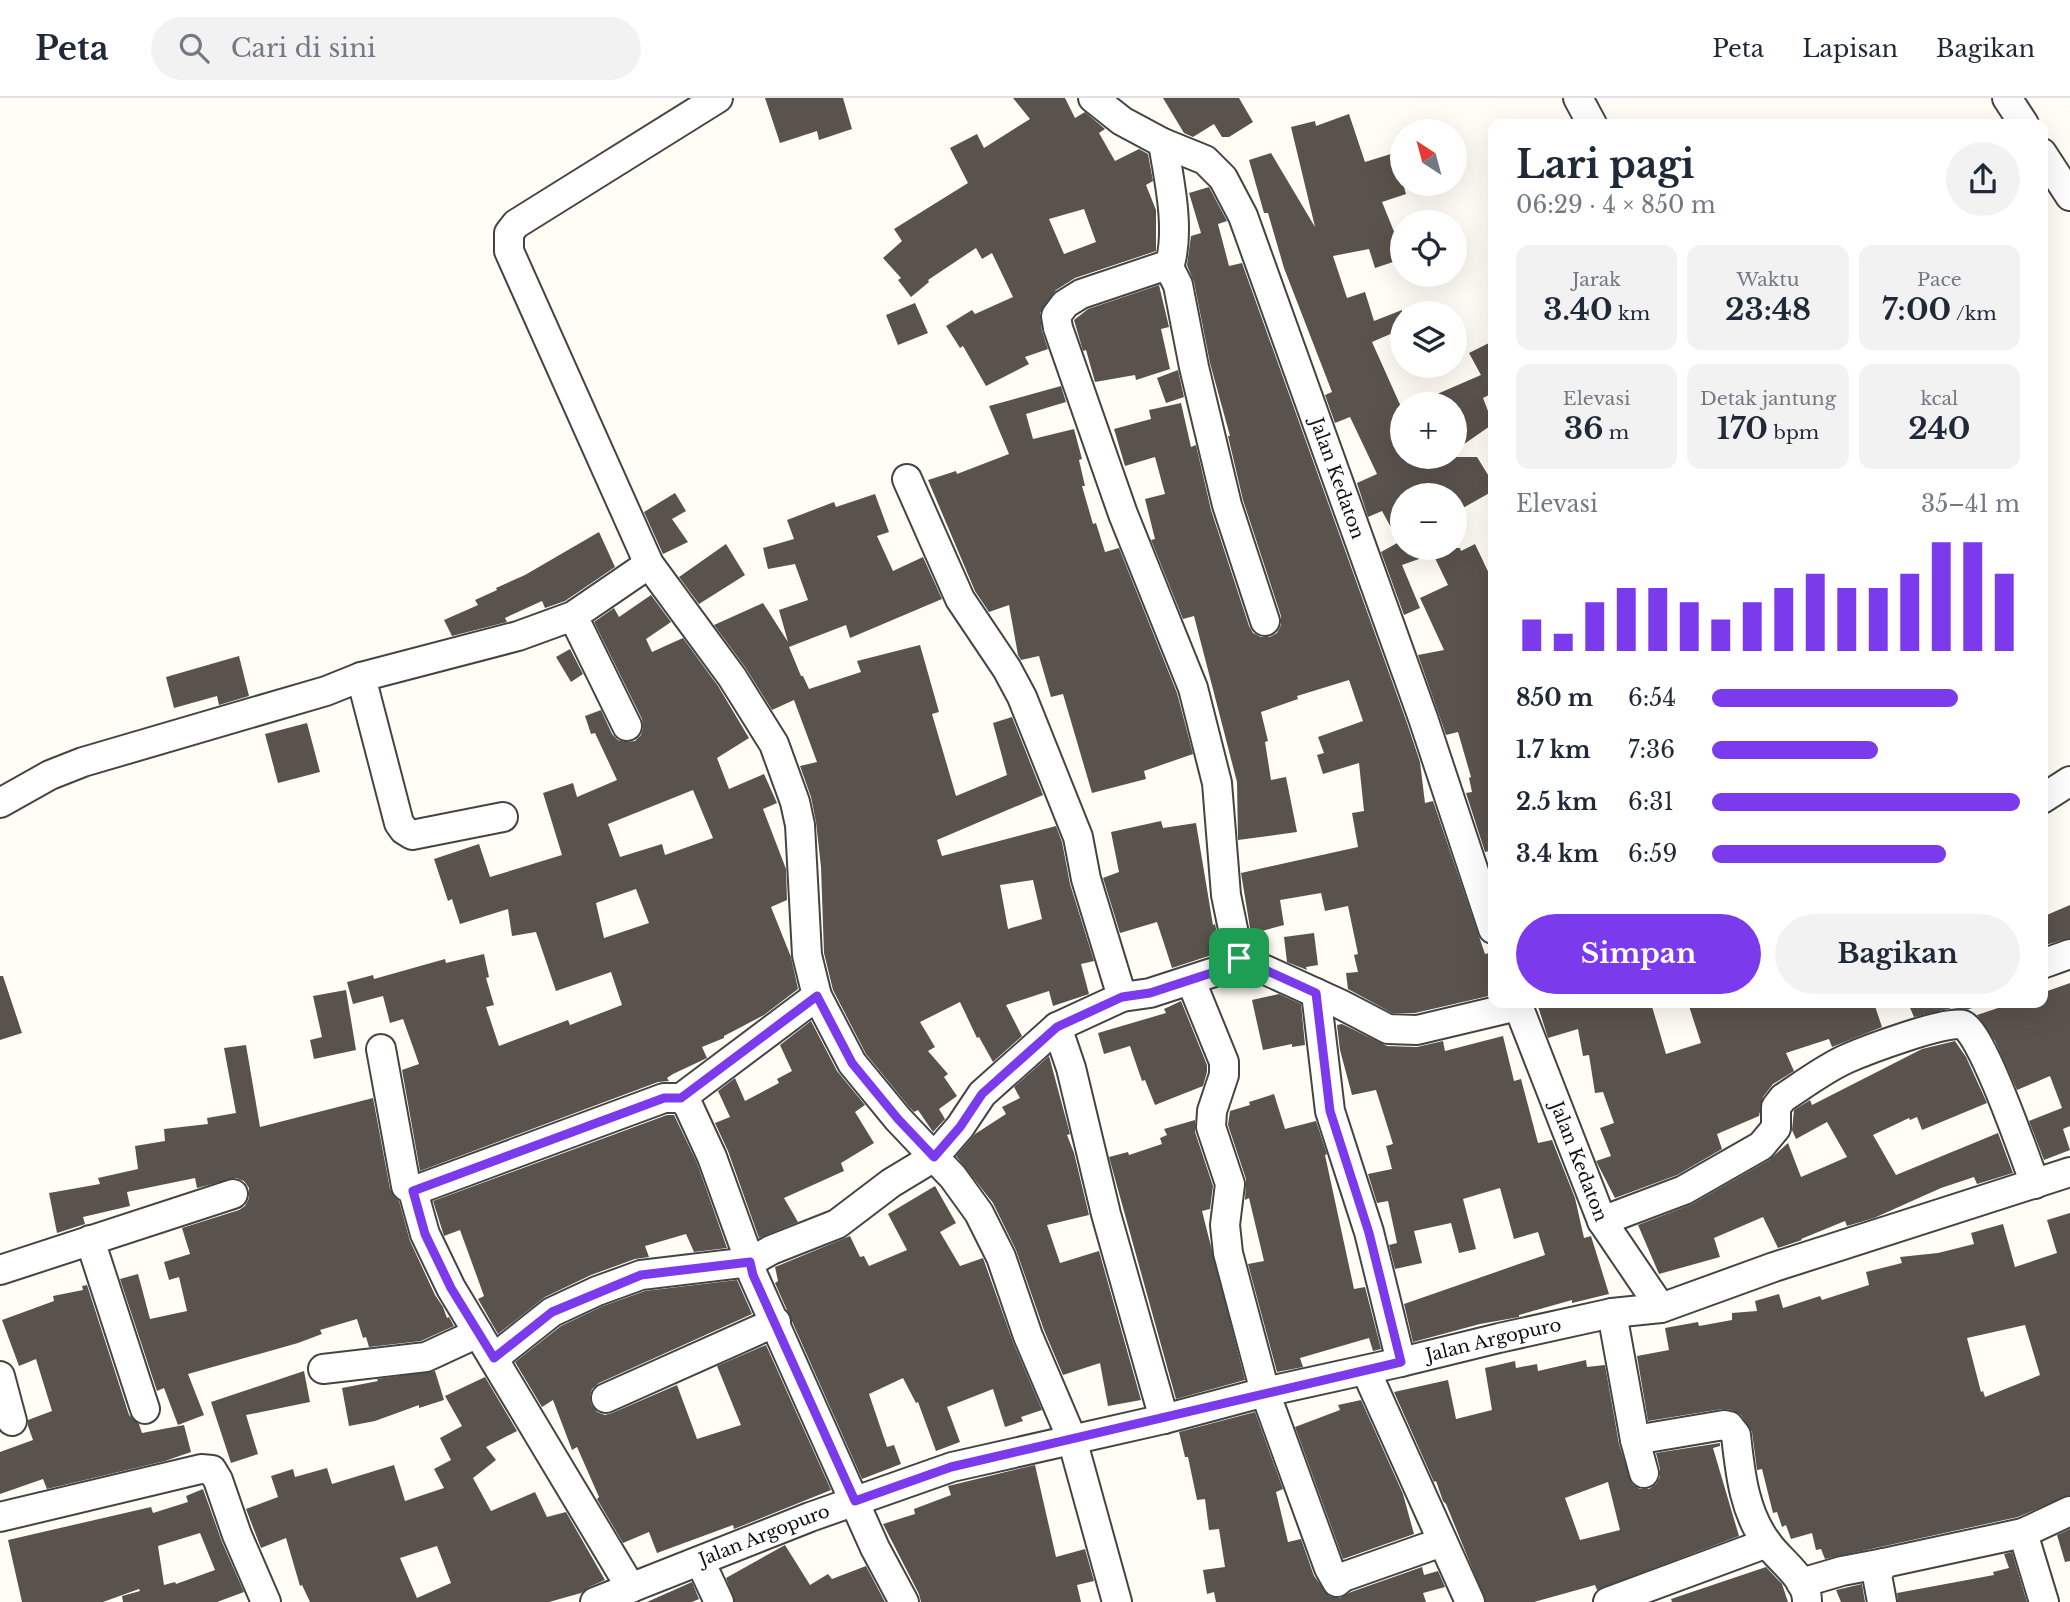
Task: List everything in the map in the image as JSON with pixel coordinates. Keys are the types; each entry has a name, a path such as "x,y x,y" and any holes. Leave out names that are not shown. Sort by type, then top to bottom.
{"street":[{"path":"718,98 532,212 509,233 509,251 649,564 758,716 774,744 800,825 807,955 817,996 852,1063 881,1100 953,1178 979,1213 1001,1257 1028,1336 1072,1439 1117,1602"},
{"name":"Jalan Kedaton","path":"1093,98 1122,121 1163,144 1205,160 1223,178 1243,216 1423,718 1488,914"},
{"path":"1578,98 1589,119"},
{"path":"2007,98 2021,119"},
{"path":"494,1358 552,1312 630,1279 641,1275 750,1262 771,1250 837,1224 891,1182 934,1157 960,1127 982,1094 1057,1027 1122,997 1150,993 1236,965 1239,958 1226,895 1217,783 1193,688 1123,514 1056,316 1065,304 1081,294 1170,264 1174,237 1171,188 1163,144"},
{"path":"2048,162 2070,197"},
{"path":"1164,268 1172,273 1178,285 1194,367 1227,506 1265,621"},
{"path":"907,479 960,599 1007,669 1022,697 1073,823 1086,880 1122,997"},
{"path":"0,803 50,775 83,762 326,691 361,677 519,636 573,616 649,564"},
{"path":"573,616 627,726"},
{"path":"361,677 399,823 404,830 412,835 503,817"},
{"path":"2048,795 2070,780"},
{"path":"2048,962 2070,954"},
{"path":"1239,958 1388,1029 1417,1030 1502,1008"},
{"path":"1191,981 1224,1062 1224,1075 1212,1111 1211,1127 1230,1184 1225,1225 1228,1253 1265,1392 1329,1568 1336,1582 1343,1577 1442,1542"},
{"path":"1316,993 1330,1111 1369,1233 1401,1362"},
{"path":"413,1191 664,1098 681,1098 817,996"},
{"name":"Jalan Kedaton","path":"1520,1008 1601,1221 1661,1308"},
{"path":"1601,1221 1684,1190 1761,1146 1776,1128 1776,1107 1783,1098 1845,1059 1954,1023 1967,1028 1975,1039 2009,1111 2035,1184"},
{"path":"1057,1027 1071,1068 1103,1202 1164,1419"},
{"path":"382,1049 406,1186 413,1191 425,1234 451,1288 631,1588"},
{"path":"681,1098 688,1105 712,1157 753,1275 875,1548 904,1602"},
{"name":"Jalan Argopuro","path":"595,1602 855,1501 951,1467 1499,1338 1612,1313 1661,1308 1774,1267 2070,1172"},
{"path":"0,1270 233,1194"},
{"path":"90,1240 145,1409"},
{"path":"1612,1313 1635,1440 1644,1473"},
{"path":"606,1398 776,1322"},
{"path":"323,1369 426,1357 478,1333"},
{"path":"1366,1371 1469,1602"},
{"path":"0,1376 12,1421"},
{"path":"1635,1440 1729,1426 1736,1434 1744,1494 1767,1543 1804,1592 1842,1571 2023,1533 2070,1511"},
{"path":"0,1517 201,1469 212,1470 219,1480 237,1535 266,1602"},
{"path":"2023,1533 2044,1602"},
{"path":"1608,1602 1767,1543"},
{"path":"700,1561 719,1602"},
{"path":"1882,1602 1877,1575 1884,1563"}],"building":[{"path":"765,98 843,98 852,129 819,140 817,131 780,143"},
{"path":"1013,98 1065,98 1075,118 1085,112 1105,129 1099,133 1115,161 1139,149 1148,154 1153,181 1146,185 1156,210 1156,251 1075,278 1056,290 1040,313 1048,349 1025,357 1029,364 986,386 963,346 960,348 946,326 972,310 975,314 1013,297 992,253 982,259 976,248 928,280 929,282 911,297 898,280 901,278 883,258 902,241 894,229 968,183 950,148 977,134 984,148 1030,119","holes":["1084,209 1096,242 1064,254 1049,219"]},
{"path":"1163,98 1239,98 1253,122 1229,137 1222,137 1214,124 1193,137 1184,133"},
{"path":"1349,114 1365,162 1390,154 1390,196 1400,196 1382,202 1390,222 1390,263 1375,268 1369,249 1333,256 1347,298 1365,292 1374,321 1390,315 1390,334 1372,342 1394,392 1390,392 1390,469 1467,469 1467,457 1477,457 1488,475 1488,494 1467,506 1467,483 1390,483 1390,526 1382,511 1368,517 1357,483 1377,474 1350,417 1335,423 1325,395 1332,392 1284,268 1268,213 1264,213 1249,160 1271,153 1315,227 1291,127 1315,121 1316,126"},
{"path":"1209,187 1227,221 1218,224 1229,266 1242,263 1407,723 1420,762 1425,803 1433,801 1485,954 1488,953 1488,996 1415,1013 1392,1013 1348,989 1346,973 1358,972 1354,955 1358,954 1348,906 1325,911 1321,893 1280,900 1284,925 1251,934 1241,873 1358,847 1352,813 1364,811 1359,763 1323,774 1317,755 1324,753 1318,737 1363,721 1349,680 1297,696 1298,699 1261,712 1268,741 1265,742 1271,780 1286,777 1297,832 1238,840 1237,782 1194,616 1183,619 1151,540 1155,539 1145,499 1165,494 1155,457 1125,466 1114,429 1151,419 1149,410 1181,403 1191,447 1196,445 1211,510 1249,626 1253,633 1261,637 1270,637 1277,633 1281,616 1243,500 1230,436 1210,363 1194,282 1187,265 1191,236 1201,233 1189,193"},
{"path":"1159,285 1169,327 1161,329 1170,369 1136,380 1135,375 1095,382 1074,320 1088,309"},
{"path":"915,303 928,333 898,345 886,315"},
{"path":"1488,344 1488,396 1483,398 1488,411 1488,427 1467,442 1467,392 1442,392 1481,375 1469,353"},
{"path":"1178,370 1184,397 1166,403 1157,378"},
{"path":"1061,386 1066,402 1026,414 1033,439 1074,429 1082,459 1079,460 1085,486 1082,486 1093,524 1096,523 1105,552 1119,548 1177,693 1193,754 1144,771 1146,779 1092,793 1063,694 1051,697 1039,656 1021,660 1009,605 989,612 975,591 928,480 956,471 957,474 1009,454 989,406"},
{"path":"675,493 686,511 672,519 688,542 663,554 644,512"},
{"path":"875,494 889,532 877,536 893,571 923,557 942,599 850,638 846,625 789,647 801,676 809,689 861,672 857,661 920,645 939,712 932,714 956,796 1007,775 993,723 1012,717 1043,795 937,840 942,856 1056,826 1070,884 1094,961 1081,964 1089,994 1053,1006 1049,991 1006,1005 1022,1036 993,1062 979,1037 977,1038 960,1002 920,1022 935,1047 928,1051 948,1074 944,1077 957,1096 939,1109 945,1119 933,1132 918,1110 914,1112 910,1108 866,1054 833,990 824,953 821,867 816,822 800,766 817,762 794,700 772,710 714,625 763,603 788,642 779,610 808,600 795,564 768,569 763,548 794,539 787,520 834,502 836,507","holes":["1033,880 1042,919 1008,929 1000,885"]},
{"path":"599,532 615,567 565,601 545,608 542,601 505,618 507,622 452,636 444,620 478,605 475,600 525,575"},
{"path":"726,544 745,575 699,604 679,577"},
{"path":"1475,544 1488,571 1488,851 1485,852 1466,793 1472,792 1471,777 1458,732 1446,735 1418,655 1444,650 1420,598 1448,585 1436,560 1467,560 1467,548"},
{"path":"1390,547 1390,560 1416,560 1402,565 1420,608 1404,615 1381,552"},
{"path":"651,595 671,622 646,639 652,652 683,638 718,686 749,738 717,758 729,789 764,774 777,803 763,809 786,869 787,900 771,907 791,957 798,989 764,1015 702,1047 707,1058 673,1074 667,1078 669,1081 658,1082 420,1171 402,1070 419,1064 403,1019 390,1023 383,996 353,1004 347,982 373,975 374,979 445,959 446,963 484,954 489,977 486,978 494,1005 486,1007 499,1046 568,1020 570,1025 622,1005 611,972 556,991 536,932 512,936 508,909 460,924 452,899 448,901 434,859 479,844 490,877 562,855 543,793 573,783 577,797 617,780 595,733 591,734 585,716 601,710 612,734 625,742 635,741 643,728 642,719 594,622 614,608 619,617","holes":["693,790 713,838 665,855 662,844 620,857 608,824","636,889 649,923 604,938 596,903"]},
{"path":"570,649 583,674 571,682 556,657"},
{"path":"239,656 249,696 219,705 217,696 174,708 166,677"},
{"path":"307,723 320,772 278,783 265,734"},
{"path":"1161,821 1163,828 1196,823 1213,925 1215,924 1221,952 1172,968 1157,922 1120,933 1103,878 1119,872 1111,832"},
{"path":"2070,905 2070,938 2048,944 2048,914"},
{"path":"1314,933 1318,965 1306,967 1307,970 1287,962 1284,937"},
{"path":"0,976 3,976 22,1033 0,1040"},
{"path":"2070,983 2070,1126 2063,1129 2070,1150 2044,1160 2029,1121 2062,1108 2050,1076 2017,1090 1995,1041 1977,1015 1998,1008 2048,1008 2048,991"},
{"path":"346,990 356,1050 314,1059 310,1040 322,1037 313,996"},
{"path":"1279,994 1301,1004 1305,1045 1292,1047 1292,1044 1263,1050 1252,1000"},
{"path":"1181,1001 1207,1065 1207,1072 1203,1086 1155,1105 1145,1080 1142,1081 1130,1046 1104,1054 1098,1033 1166,1013 1164,1009"},
{"path":"1539,1008 1652,1008 1666,1054 1701,1043 1690,1008 1876,1008 1882,1027 1832,1047 1829,1039 1786,1053 1794,1071 1773,1084 1763,1097 1759,1116 1717,1134 1722,1149 1677,1175 1615,1198 1596,1161 1611,1156 1600,1128 1614,1123 1603,1092 1595,1093 1589,1055 1583,1056 1578,1029 1548,1038"},
{"path":"1910,1008 1952,1008 1914,1017"},
{"path":"811,1021 837,1071 865,1105 855,1112 874,1143 841,1163 844,1171 784,1198 798,1222 759,1238 728,1151 715,1123 730,1117 718,1091 735,1078 745,1101 779,1083 777,1079 792,1071 780,1045"},
{"path":"1342,1024 1387,1046 1417,1047 1443,1041 1445,1051 1503,1036 1514,1081 1521,1079 1538,1143 1552,1140 1575,1198 1584,1238 1591,1236 1609,1294 1572,1303 1572,1300 1519,1317 1480,1324 1413,1342 1404,1304 1545,1255 1538,1232 1514,1239 1500,1188 1463,1199 1476,1249 1459,1253 1451,1223 1414,1231 1422,1263 1395,1269 1389,1245 1397,1243 1388,1201 1377,1203 1368,1174 1392,1169 1386,1146 1393,1144 1376,1090 1352,1095 1340,1050 1337,1025"},
{"path":"1955,1041 1966,1057 1987,1103 1922,1130 1917,1117 1910,1120 1909,1118 1873,1135 1896,1175 1998,1133 2013,1173 1977,1184 1974,1177 1941,1188 1874,1218 1847,1226 1845,1221 1778,1248 1763,1217 1714,1238 1720,1257 1659,1274 1638,1225 1692,1204 1769,1160 1788,1143 1801,1177 1847,1157 1827,1122 1796,1139 1792,1130 1794,1110 1810,1100 1812,1105 1922,1049"},
{"path":"246,1045 260,1127 373,1098 390,1189 399,1201 410,1241 435,1295 454,1326 421,1341 369,1347 357,1319 320,1330 322,1334 298,1343 188,1374 204,1415 178,1425 164,1388 157,1391 120,1279 138,1274 150,1319 187,1311 179,1277 169,1280 164,1262 190,1254 182,1228 239,1210 249,1198 249,1188 244,1181 236,1178 197,1188 195,1178 127,1192 130,1206 83,1217 85,1224 57,1233 49,1193 100,1184 98,1178 138,1169 135,1146 165,1141 164,1129 208,1124 207,1118 236,1113 224,1048"},
{"path":"1049,1056 1089,1215 1047,1225 1060,1263 1099,1251 1141,1400 1108,1406 1100,1363 1063,1375 1016,1250 993,1203 956,1156 975,1134 1006,1114 1002,1107 1020,1098 1014,1087"},
{"path":"1274,1094 1285,1129 1316,1121 1327,1154 1325,1155 1354,1289 1365,1287 1381,1349 1373,1351 1369,1338 1300,1358 1303,1367 1277,1372 1248,1264 1264,1261 1249,1198 1245,1200 1246,1179 1228,1125 1230,1111"},
{"path":"667,1115 674,1115 697,1163 727,1248 694,1252 686,1234 645,1246 649,1257 635,1259 591,1275 545,1297 498,1334 478,1299 484,1296 460,1230 444,1236 433,1201"},
{"path":"1195,1120 1195,1132 1213,1186 1210,1209 1202,1211 1245,1380 1176,1399 1109,1157 1128,1152 1129,1155 1162,1144 1160,1138 1167,1135 1164,1129"},
{"path":"935,1186 956,1223 940,1232 960,1266 983,1258 1013,1342 1042,1410 1021,1417 1023,1421 1005,1427 993,1389 947,1407 960,1442 936,1451 918,1402 916,1403 903,1378 869,1394 887,1447 894,1445 901,1464 862,1479 775,1283 778,1281 775,1267 850,1236 860,1257 864,1256 869,1266 907,1250 888,1214"},
{"path":"2070,1213 2070,1495 2018,1517 1825,1559 1821,1549 1816,1550 1812,1533 1791,1539 1786,1525 1782,1527 1777,1512 1773,1513 1762,1469 1757,1470 1752,1432 1741,1415 1722,1409 1648,1421 1637,1356 1669,1350 1665,1328 1732,1320 1732,1313 1757,1311 1755,1301 1779,1294 1783,1308 1820,1296 1822,1300 1869,1285 1866,1272 1902,1263 1900,1257 1938,1253 1974,1244 1971,1233 2003,1224 2015,1267 2057,1253 2047,1220","holes":["2025,1325 2040,1375 1985,1397 1983,1391 1981,1392 1967,1338"]},
{"path":"737,1280 752,1314 599,1383 592,1389 591,1404 597,1412 605,1415 677,1385 697,1439 741,1425 717,1366 766,1345 831,1490 734,1529 733,1525 657,1553 649,1532 623,1543 597,1499 599,1497 577,1447 572,1450 553,1400 542,1407 515,1362 561,1326 603,1306 645,1291"},
{"path":"87,1285 129,1415 139,1424 142,1433 184,1425 191,1452 165,1461 47,1489 43,1479 0,1494 0,1452 33,1440 28,1420 52,1411 36,1359 19,1366 2,1320 54,1301 53,1296 83,1290 82,1286"},
{"path":"1586,1360 1587,1367 1605,1365 1619,1444 1632,1484 1640,1489 1649,1489 1660,1477 1656,1453 1720,1443 1720,1446 1713,1448 1739,1536 1597,1590 1595,1585 1534,1602 1486,1602 1436,1481 1434,1482 1394,1392 1448,1380 1456,1419 1492,1410 1485,1368 1515,1361 1516,1368 1537,1364 1538,1371","holes":["1608,1482 1620,1530 1580,1540 1565,1498"]},
{"path":"304,1371 310,1402 246,1415 258,1454 231,1463 211,1402"},
{"path":"435,1371 444,1400 349,1426 342,1388 378,1381 377,1379"},
{"path":"485,1377 517,1431 486,1447 496,1460 473,1478 491,1511 535,1492 547,1517 566,1512 605,1580 581,1593 549,1602 310,1602 302,1585 300,1586 286,1538 261,1548 246,1509 278,1497 271,1476 293,1469 295,1477 327,1468 332,1484 394,1465 405,1501 444,1488 434,1469 451,1460 440,1438 462,1426 445,1396","holes":["437,1546 451,1583 417,1598 400,1558"]},
{"path":"1361,1400 1403,1494 1414,1534 1343,1559 1295,1427 1340,1410 1338,1405"},
{"path":"1255,1412 1283,1489 1276,1492 1288,1542 1301,1539 1314,1576 1329,1596 1340,1598 1422,1567 1424,1575 1438,1571 1445,1587 1423,1593 1426,1602 1216,1602 1214,1592 1207,1594 1203,1570 1225,1567 1219,1529 1209,1530 1205,1499 1197,1500 1188,1457 1185,1457 1179,1432"},
{"path":"1035,1465 1056,1557 1085,1549 1094,1581 1077,1585 1081,1602 921,1602 883,1524 915,1514 914,1509 951,1495 948,1486"},
{"path":"203,1489 244,1592 217,1602 123,1602 122,1596 140,1591 139,1589 103,1602 22,1602 8,1540 151,1507 153,1513 188,1502 186,1496","holes":["200,1533 215,1570 176,1584 164,1585 158,1546"]},
{"path":"2070,1529 2070,1561 2065,1562 2057,1535"},
{"path":"785,1545 810,1585 828,1574 832,1579 866,1566 885,1602 735,1602 726,1578"},
{"path":"2012,1552 2027,1602 1898,1602 1897,1593 1994,1575 1993,1572 2009,1568 2004,1554"},
{"path":"1766,1567 1782,1584 1788,1602 1672,1602 1671,1599"},
{"path":"692,1582 699,1599 692,1602 647,1602"},
{"path":"1862,1584 1865,1602 1841,1602 1836,1590"}],"route":[{"path":"1239,958 1316,993 1330,1111 1369,1233 1401,1362 951,1467 855,1501 753,1275 750,1262 641,1275 552,1312 494,1358 451,1288 425,1234 413,1191 664,1098 681,1098 817,996 852,1063 865,1081 934,1157 960,1127 982,1094 1057,1027 1122,997 1150,993 1223,971 1236,965 1239,958"}]}
